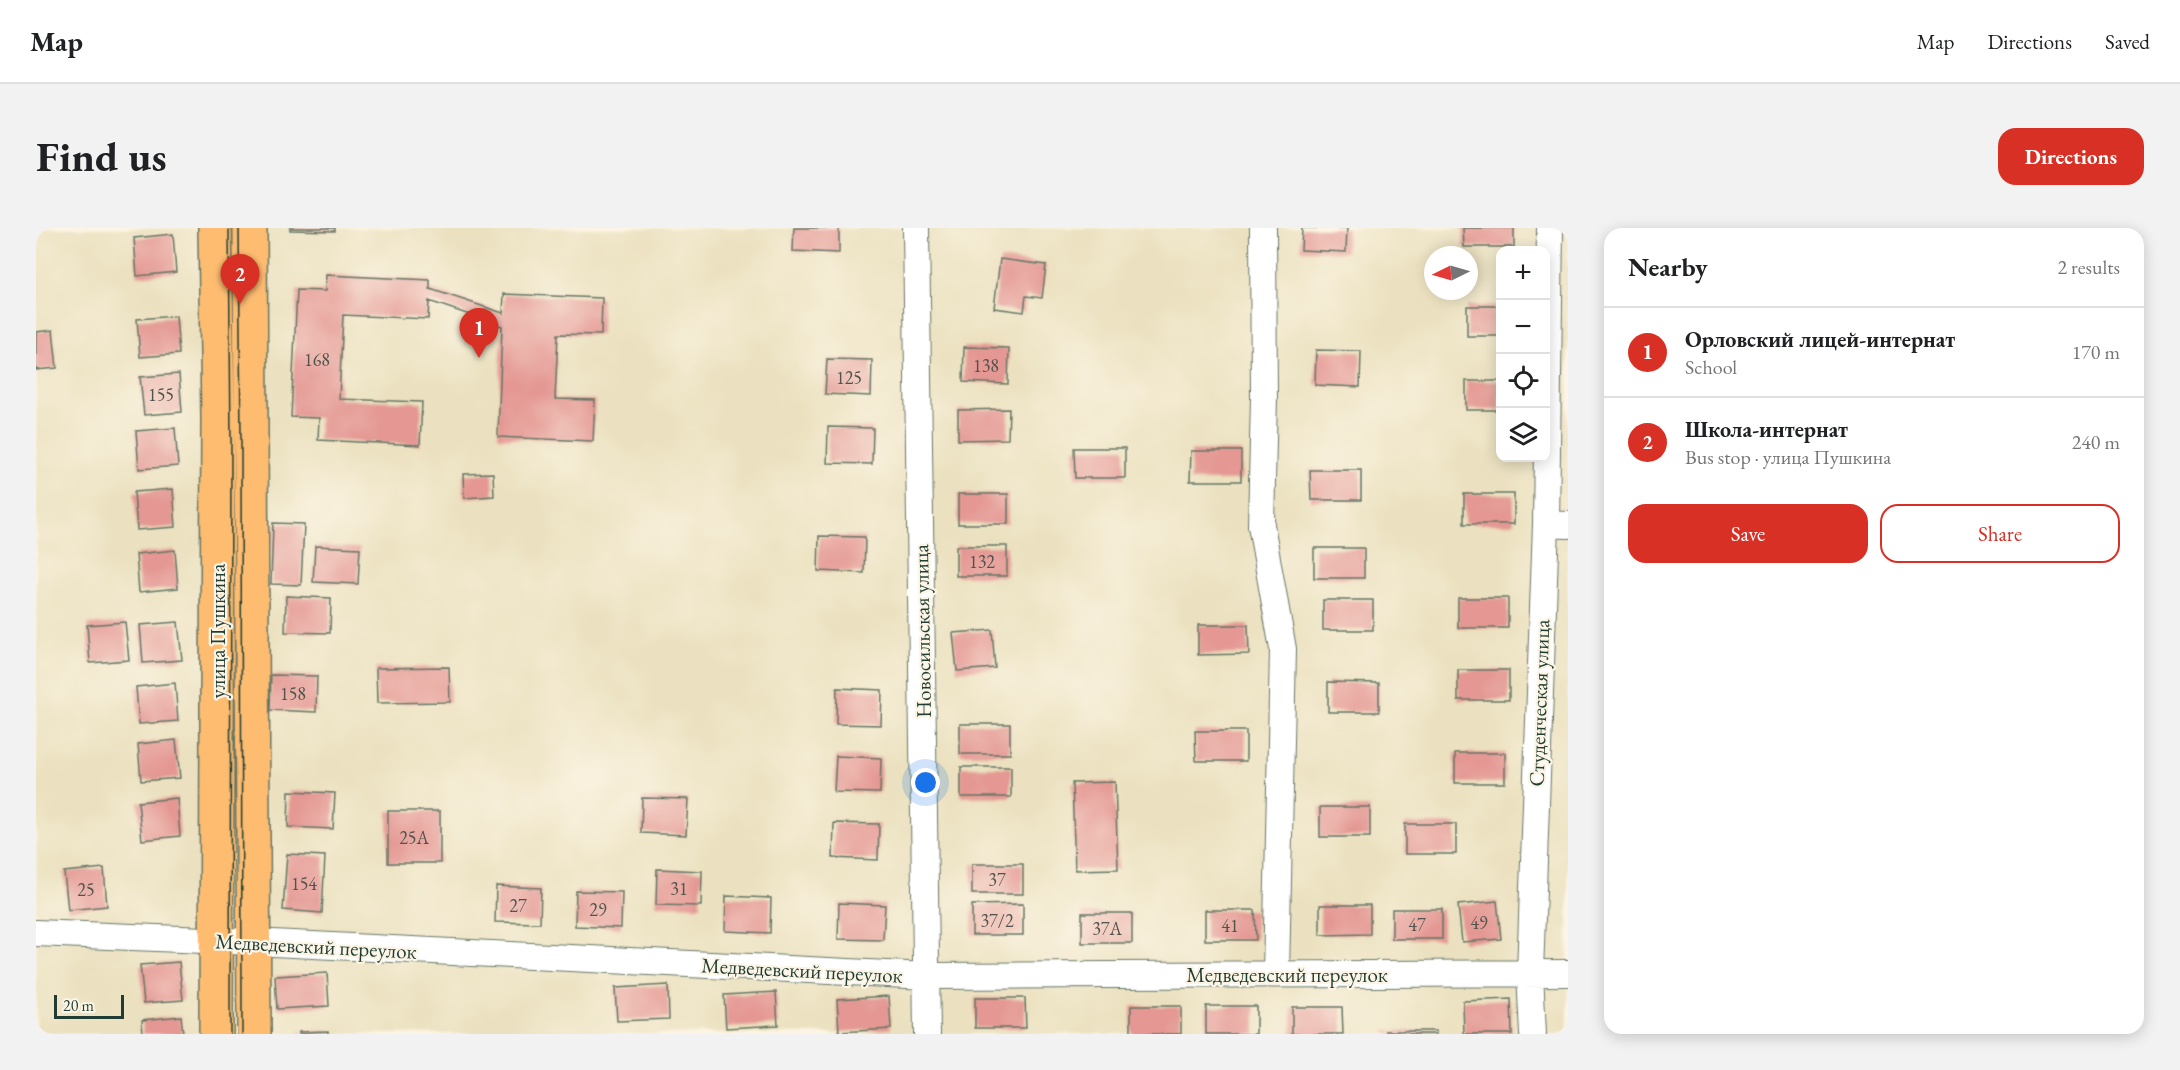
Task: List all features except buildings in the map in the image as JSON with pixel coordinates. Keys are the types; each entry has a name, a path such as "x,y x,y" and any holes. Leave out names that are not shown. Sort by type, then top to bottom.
{"main road":[{"name":"улица Пушкина","path":"215,228 218,416 216,1034"},
{"name":"улица Пушкина","path":"250,228 254,1034"}],"street":[{"name":"Новосильская улица","path":"916,228 927,1034"},
{"path":"1263,228 1264,397 1261,525 1283,649 1276,974"},
{"name":"Студенческая улица","path":"1533,1034 1530,973 1557,525 1550,228"},
{"name":"Медведевский переулок","path":"36,933 927,976 1568,973"}],"tram line":[{"path":"229,228 230,1034"},
{"path":"239,228 242,1034"}],"place":[{"name":"Школа-интернат","path":"240,304"},
{"name":"Орловский лицей-интернат","path":"479,358"}]}
